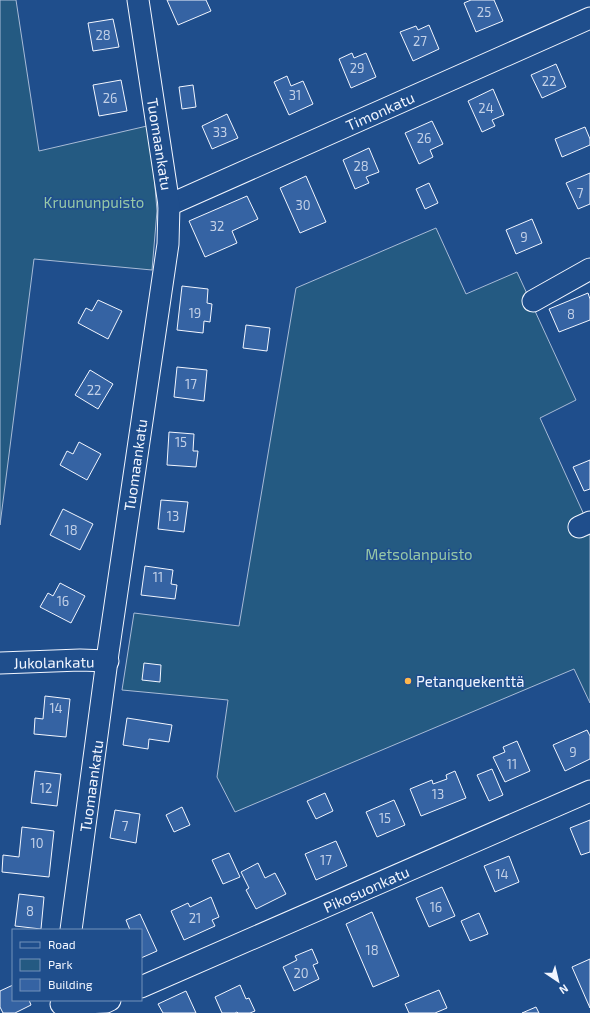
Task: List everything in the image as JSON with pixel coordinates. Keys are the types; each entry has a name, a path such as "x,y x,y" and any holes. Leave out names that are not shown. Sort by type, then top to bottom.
{"street":[{"name":"Tuomaankatu","path":"71,929 168,244 169,205 138,0"},
{"name":"Timonkatu","path":"169,205 590,18"},
{"path":"533,301 590,270"},
{"name":"Jukolankatu","path":"0,663 80,660 108,661"},
{"name":"Pikosuonkatu","path":"142,987 590,791"},
{"path":"61,1006 108,1001"}],"green space":[{"name":"Kruununpuisto","path":"0,0 16,0 39,151 147,126 154,174 157,211 152,270 34,259 0,525"},
{"name":"Metsolanpuisto","path":"436,228 466,294 517,272 576,400 540,418 590,528 590,703 574,669 235,812 217,777 228,700 122,690 134,613 239,626 296,288"}],"building":[{"path":"167,0 206,0 211,11 178,25"},
{"path":"471,0 494,0 503,21 476,32 464,3"},
{"path":"113,19 119,47 93,51 88,23"},
{"path":"429,25 439,49 413,61 400,32 416,26 418,30"},
{"path":"352,53 354,58 366,53 376,77 351,88 339,59"},
{"path":"556,64 566,87 542,98 531,75"},
{"path":"287,76 291,86 303,81 313,104 289,115 274,82"},
{"path":"121,80 127,111 99,116 93,85"},
{"path":"193,85 196,107 182,109 179,87"},
{"path":"493,89 504,115 492,120 495,126 482,132 468,101"},
{"path":"227,114 238,138 212,149 202,126"},
{"path":"432,121 443,144 430,150 433,157 419,164 405,133"},
{"path":"585,127 590,139 590,145 562,157 555,139"},
{"path":"369,148 379,172 366,177 369,183 355,189 343,160"},
{"path":"590,173 590,204 578,209 566,183"},
{"path":"306,176 326,222 300,233 280,188"},
{"path":"429,183 438,203 425,209 416,189"},
{"path":"247,196 258,219 232,231 237,243 205,257 189,221"},
{"path":"532,219 542,243 516,254 506,230"},
{"path":"182,286 208,289 207,303 212,304 210,322 204,321 203,333 177,330"},
{"path":"588,293 590,299 590,320 559,332 549,309"},
{"path":"98,300 122,311 108,339 78,323 86,308 92,311"},
{"path":"246,325 270,328 267,351 243,348"},
{"path":"177,367 207,370 204,401 174,397"},
{"path":"90,370 113,384 98,409 75,395"},
{"path":"169,432 194,434 193,451 198,451 196,467 167,465"},
{"path":"79,442 101,454 87,480 60,465 67,451 73,454"},
{"path":"590,460 590,489 584,491 573,467"},
{"path":"161,500 188,502 184,532 158,529"},
{"path":"63,509 93,524 80,550 50,535"},
{"path":"145,566 173,570 171,584 177,585 175,599 141,595"},
{"path":"60,583 85,596 71,623 40,607 48,593 53,596"},
{"path":"144,663 161,665 160,682 142,680"},
{"path":"45,696 70,699 66,737 34,734 35,718 43,719"},
{"path":"127,718 172,725 169,742 149,739 148,749 123,745"},
{"path":"587,730 590,736 590,759 565,771 553,745"},
{"path":"517,741 530,771 505,782 493,757 505,752 503,747"},
{"path":"492,769 503,795 489,801 477,775"},
{"path":"35,771 61,774 57,806 31,803"},
{"path":"455,771 466,798 421,816 410,789 432,780 433,784 447,779 446,775"},
{"path":"325,793 333,811 316,819 307,801"},
{"path":"394,800 405,825 377,837 366,812"},
{"path":"182,807 190,825 174,832 166,815"},
{"path":"115,810 140,814 136,843 110,838"},
{"path":"590,820 590,852 581,855 570,828"},
{"path":"22,827 54,831 49,877 2,872 3,855 19,857"},
{"path":"336,841 347,866 316,880 305,854"},
{"path":"229,853 240,877 223,884 212,860"},
{"path":"509,856 519,882 495,892 484,866"},
{"path":"258,863 265,878 275,873 286,894 256,909 246,890 249,888 241,872"},
{"path":"442,887 455,916 429,927 416,898"},
{"path":"19,894 44,897 41,929 15,926"},
{"path":"211,897 219,917 212,920 215,926 184,940 171,911 188,903 190,907"},
{"path":"372,912 399,976 373,987 346,924"},
{"path":"479,913 488,934 470,941 461,921"},
{"path":"140,914 157,951 142,958 142,929 130,929 126,920"},
{"path":"312,949 318,963 313,965 319,979 294,991 283,967 297,960 295,956"},
{"path":"590,959 590,1008 572,967"},
{"path":"12,985 12,1001 29,1001 31,1005 15,1013 3,1013 0,1007 0,991"},
{"path":"240,985 246,999 249,998 255,1011 250,1013 222,1013 215,997"},
{"path":"439,990 447,1008 435,1013 409,1013 405,1004"},
{"path":"186,991 196,1013 163,1013 158,1004"},
{"path":"536,1007 539,1013 522,1013"}],"place":[{"name":"Petanquekenttä","path":"408,681"}]}
